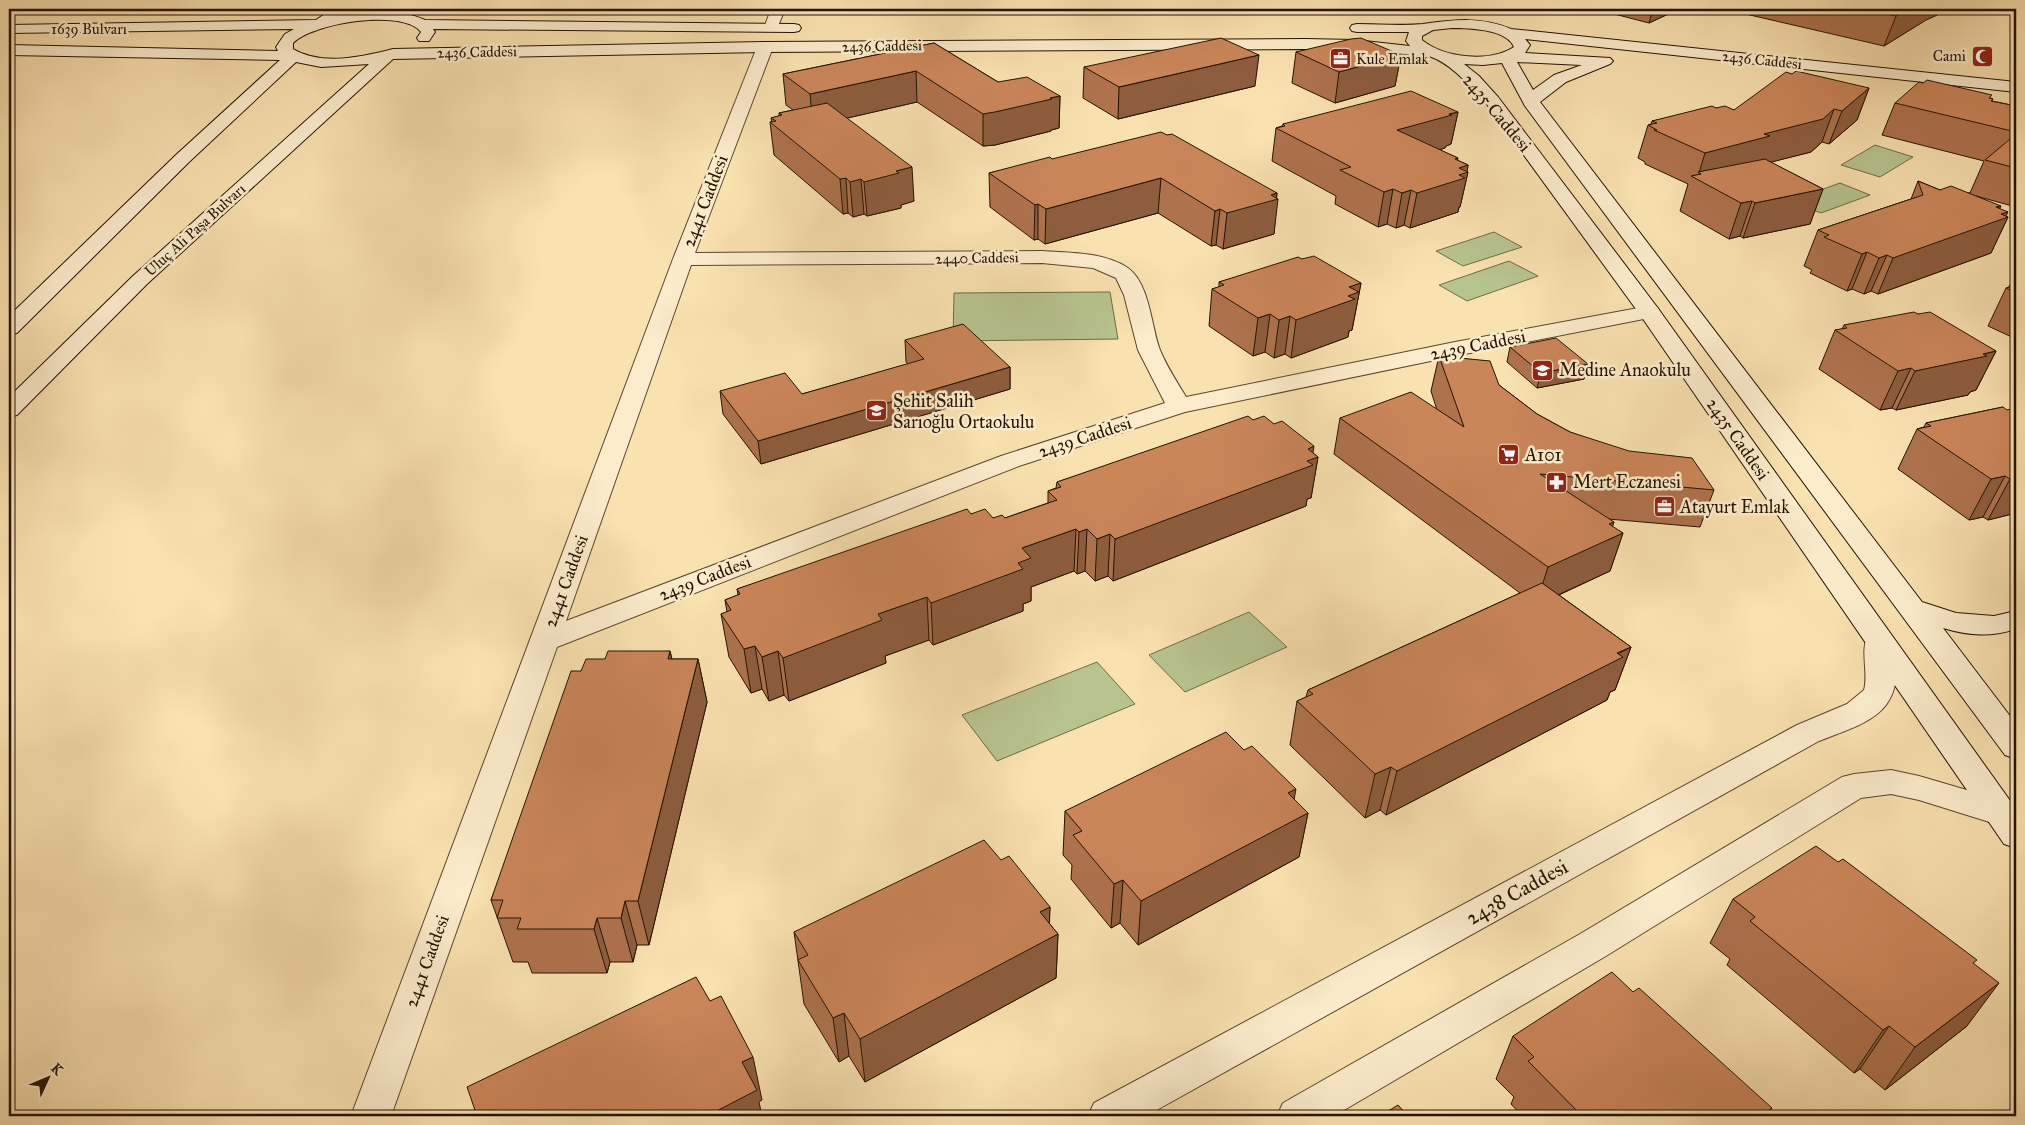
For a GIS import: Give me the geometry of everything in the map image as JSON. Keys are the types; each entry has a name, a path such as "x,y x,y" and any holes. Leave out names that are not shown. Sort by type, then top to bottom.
{"street":[{"path":"321,24 341,9"},
{"name":"Uluç Ali Paşa Bulvarı","path":"292,56 310,61 334,62 390,55 421,41 428,32 422,23 432,9"},
{"name":"2441 Caddesi","path":"370,1116 683,259 778,9"},
{"path":"1465,9 1518,40 1522,45 1520,51 1508,57"},
{"name":"2435 Caddesi","path":"1427,11 1425,28 1417,32 1413,38 1418,45 1437,54 1473,79 1492,100 1649,312 2008,824"},
{"path":"9,328 183,158 292,56 286,52 285,42 297,33 321,24 351,18 379,16 404,18 422,23"},
{"name":"2436 Caddesi","path":"422,23 768,38 1355,45 1437,54"},
{"name":"1639 Bulvarı","path":"9,29 321,24"},
{"path":"1338,28 1425,28 1464,24 1502,31"},
{"name":"2436 Caddesi","path":"390,55 768,38 811,28"},
{"name":"2436 Caddesi","path":"1502,31 2016,87"},
{"name":"1639 Bulvarı","path":"9,50 292,56"},
{"name":"2435 Caddesi","path":"1437,54 1477,60 1508,57 1531,102 1914,609 2013,731"},
{"name":"Uluç Ali Paşa Bulvarı","path":"9,410 140,280 390,55"},
{"path":"1508,57 1622,62 1595,66 1562,77 1542,90 1531,102"},
{"name":"2440 Caddesi","path":"683,259 1042,257 1083,260 1109,267 1124,274 1130,283 1146,344 1179,406"},
{"name":"2439 Caddesi","path":"543,641 1010,461 1179,406 1455,349 1649,312"},
{"path":"1914,609 1954,622 1994,626 2016,620"},
{"name":"2438 Caddesi","path":"1108,1116 1808,733 1863,709 1879,692 1881,676 1879,641"},
{"path":"1297,1116 1593,945 1854,786 1891,782 1919,788 2008,824"}],"green space":[{"path":"1875,145 1913,157 1880,177 1841,165"},
{"path":"1840,183 1870,195 1821,213 1790,201"},
{"path":"1494,232 1522,247 1463,266 1436,251"},
{"path":"1509,261 1538,276 1467,301 1439,285"},
{"path":"1110,292 1118,339 953,341 954,293"},
{"path":"1249,612 1287,647 1185,692 1149,655"},
{"path":"1097,662 1135,704 997,761 962,715"}],"building":[{"path":"1861,9 1908,9 1896,16"},
{"path":"1221,38 1259,55 1119,87 1084,67"},
{"path":"1361,38 1401,55 1339,72 1296,52 1351,39"},
{"path":"934,43 998,82 1027,77 1060,96 983,114 916,71 810,94 783,74"},
{"path":"1796,71 1869,88 1842,111 1834,109 1823,119 1764,134 1770,136 1705,153 1654,130 1657,130 1648,125 1657,123 1652,121 1712,106 1716,108 1725,106 1734,110 1786,72 1792,74"},
{"path":"1927,80 1992,95 1989,98 1993,99 1991,101 2016,106 2016,132 1895,103 1919,82 1923,83"},
{"path":"1411,91 1458,112 1397,130 1458,158 1455,159 1468,165 1459,168 1468,172 1459,175 1465,178 1417,193 1411,190 1402,193 1393,189 1384,192 1340,170 1351,167 1276,128 1285,126 1283,124"},
{"path":"827,103 912,167 896,171 899,173 864,182 861,179 850,182 846,178 840,179 770,122 776,121 771,118 782,115 779,113"},
{"path":"1161,132 1167,135 1172,134 1277,193 1271,195 1278,199 1227,213 1220,209 1215,211 1161,178 1046,209 1038,204 1035,205 989,173 1050,157 1052,159"},
{"path":"2016,134 2016,168 1985,160"},
{"path":"1765,159 1823,189 1755,203 1752,201 1741,203 1691,176 1701,174 1698,172"},
{"path":"1918,181 1940,190 1951,186 2001,206 1996,207 2008,212 2001,214 2008,217 1893,258 1887,255 1879,258 1867,252 1862,254 1824,237 1829,235 1818,230 1923,195"},
{"path":"1314,256 1361,283 1349,287 1359,292 1348,296 1355,299 1296,320 1290,316 1279,320 1270,314 1258,318 1212,289 1224,285 1219,282 1298,257 1302,259"},
{"path":"2016,285 2016,293 2006,288"},
{"path":"1914,312 1918,314 1930,312 1996,351 1983,354 1987,356 1915,371 1911,368 1898,371 1835,330 1847,328 1844,325"},
{"path":"963,324 1010,367 758,441 720,391 785,373 802,394 924,359 905,340"},
{"path":"1556,338 1588,364 1541,373 1510,347"},
{"path":"1439,356 1490,361 1499,385 1537,414 1570,432 1629,451 1692,458 1714,490 1540,474 1614,522 1609,524 1623,533 1548,567 1340,418 1411,392 1464,427"},
{"path":"2003,407 2007,410 2016,408 2016,478 2010,479 2005,476 1991,479 1917,429 1931,426 1926,423"},
{"path":"1248,416 1253,420 1264,416 1274,424 1282,421 1314,446 1308,449 1318,457 1307,461 1313,465 1115,539 1110,534 1097,539 1087,529 1079,532 1076,529 1022,548 1031,558 1018,563 1023,569 931,603 927,597 878,614 882,620 783,658 778,651 762,657 755,646 744,649 721,614 731,610 725,600 740,594 737,589 967,509 971,514 985,509 993,518 1002,515 1005,518 1057,500 1048,491 1061,487 1057,482"},
{"path":"1542,583 1631,647 1617,653 1623,657 1397,771 1391,767 1375,774 1297,701 1313,694 1308,690"},
{"path":"608,651 670,651 668,659 698,659 638,901 625,901 621,918 597,918 594,929 517,929 521,918 497,918 503,900 491,900 571,671 581,671 586,659 605,659"},
{"path":"1226,732 1244,750 1252,746 1296,789 1288,793 1308,813 1141,901 1123,880 1114,884 1073,835 1082,831 1065,811"},
{"path":"984,840 1001,860 1009,856 1050,907 1040,912 1058,934 860,1039 844,1013 833,1018 798,960 808,955 794,932"},
{"path":"1816,846 1838,862 1843,859 1977,960 1973,963 1999,983 1915,1047 1889,1026 1883,1030 1750,921 1755,917 1733,899"},
{"path":"1612,972 1633,992 1639,988 1772,1108 1765,1113 1769,1116 1582,1116 1528,1061 1534,1057 1513,1036"},
{"path":"696,977 710,1001 721,996 753,1057 742,1062 757,1090 707,1116 477,1116 467,1087"},
{"path":"1398,1105 1408,1116 1380,1116"}],"place":[{"name":"Cami","path":"1982,56"},
{"name":"Kule Emlak","path":"1340,59"},
{"name":"Medine Anaokulu","path":"1543,370"},
{"name":"Şehit Salih Sarıoğlu Ortaokulu","path":"877,411"},
{"name":"A101","path":"1509,455"},
{"name":"Mert Eczanesi","path":"1557,482"},
{"name":"Atayurt Emlak","path":"1664,507"}]}
